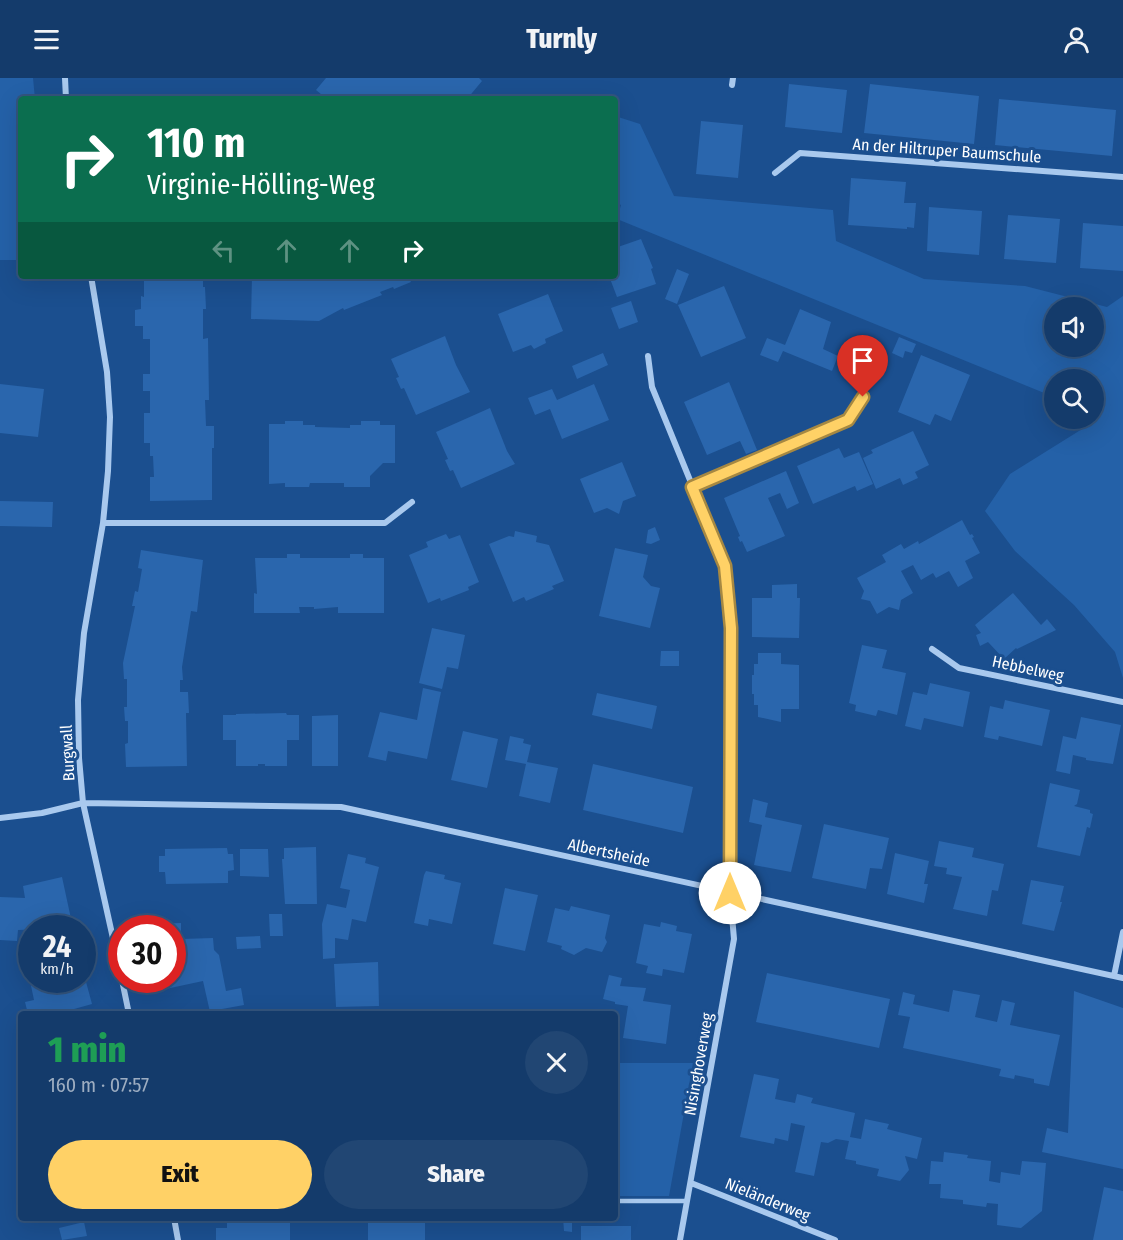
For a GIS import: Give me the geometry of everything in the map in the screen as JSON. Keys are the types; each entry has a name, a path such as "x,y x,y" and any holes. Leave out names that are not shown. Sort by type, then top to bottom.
{"street":[{"path":"65,78 66,96"},
{"name":"An der Hiltruper Baumschule","path":"775,173 800,153 1123,177"},
{"name":"Burgwall","path":"92,279 107,372 110,417 103,523 84,633 78,700 83,802 108,915"},
{"name":"Nisinghoverweg","path":"648,356 652,387 725,566 731,628 730,893 734,939 680,1240"},
{"path":"692,487 848,420 863,397"},
{"path":"103,523 385,523 412,502"},
{"name":"Hebbelweg","path":"932,649 959,668 1123,702"},
{"name":"Albertsheide","path":"0,818 42,813 83,802 341,807 1123,978"},
{"path":"1114,976 1123,932"},
{"name":"Burgwall","path":"125,993 128,1011"},
{"name":"Nieländerweg","path":"692,1183 835,1240"},
{"path":"175,1221 178,1240"}],"lane":[{"path":"618,1201 688,1201"}],"shaded area":[{"path":"0,78 33,78 35,96 18,96 18,260 0,260"},
{"path":"618,117 640,124 674,196 833,210 836,241 924,279 1025,286 1068,297 1044,297 1044,357 1104,357 1104,306 1107,307 1123,296 1123,678 1115,652 1074,605 1015,551 985,511 1010,474 1082,429 1104,429 1104,369 1044,369 1044,393 618,219 621,205 618,204"},
{"path":"619,1063 693,1063 669,1196 618,1196"}],"building":[{"path":"326,78 479,78 482,81 470,96 323,96 316,90"},
{"path":"789,84 847,90 842,133 785,127"},
{"path":"870,84 979,96 974,144 864,133"},
{"path":"999,99 1116,110 1112,156 995,145"},
{"path":"701,121 743,125 738,178 696,174"},
{"path":"851,178 906,182 904,203 916,203 914,228 848,225"},
{"path":"929,207 982,211 979,255 927,251"},
{"path":"1008,215 1060,219 1056,263 1004,259"},
{"path":"1083,223 1123,226 1123,271 1080,268"},
{"path":"641,239 653,268 651,269 656,284 617,297 610,279 618,279 618,247"},
{"path":"677,269 689,274 677,304 665,299"},
{"path":"144,279 203,279 206,309 203,309 203,339 208,338 209,400 205,400 206,426 214,426 212,500 150,501 150,477 154,477 153,456 150,456 150,443 144,443 144,413 150,413 150,391 143,391 143,374 150,374 150,339 143,339 143,326 135,326 135,310 141,309 141,296 144,297"},
{"path":"252,279 412,279 411,282 380,292 382,295 344,310 343,308 319,321 251,319"},
{"path":"724,286 746,338 701,357 678,305"},
{"path":"548,294 563,331 545,339 546,343 534,349 531,345 513,352 498,314"},
{"path":"631,301 638,322 619,329 611,308"},
{"path":"800,309 831,322 823,349 838,356 832,371 783,351 778,362 760,355 767,338 785,345"},
{"path":"445,336 470,392 416,415 404,388 401,389 396,378 399,377 391,359"},
{"path":"899,337 916,344 912,353 905,351 903,358 892,353"},
{"path":"603,353 608,365 577,379 572,366"},
{"path":"921,355 970,375 951,421 935,414 930,425 898,412"},
{"path":"729,382 757,450 746,454 740,441 707,455 684,402"},
{"path":"0,384 44,389 38,437 0,433"},
{"path":"594,384 609,420 562,439 550,409 535,415 528,398 552,389 557,400"},
{"path":"490,408 507,451 515,464 461,488 453,470 450,471 445,460 448,459 436,432"},
{"path":"285,421 303,421 303,425 315,425 315,427 350,428 350,425 361,425 361,421 380,421 380,425 395,425 395,463 383,463 370,476 370,487 344,487 344,483 310,483 309,487 285,487 285,483 269,484 269,424 285,424"},
{"path":"913,431 929,465 915,472 918,478 903,485 900,478 876,489 863,458 873,453 871,450"},
{"path":"839,448 844,458 859,452 873,484 857,491 855,486 813,504 797,466"},
{"path":"622,462 636,496 623,501 619,514 607,508 594,513 580,479"},
{"path":"786,471 799,503 787,509 780,493 768,498 785,536 747,552 742,541 740,542 738,537 740,536 724,498"},
{"path":"0,501 53,502 52,527 0,526"},
{"path":"962,520 970,535 974,537 972,538 980,553 965,561 973,578 958,587 949,571 936,578 933,573 921,580 913,565 901,571 913,593 901,600 899,610 889,607 877,614 870,601 861,599 864,591 857,578 886,562 882,555 901,544 904,549 918,541 919,544"},
{"path":"655,527 660,540 651,544 646,543 648,530"},
{"path":"515,531 537,536 536,542 549,545 564,581 552,586 554,589 526,601 524,597 513,602 489,544 509,536 514,537"},
{"path":"446,534 449,539 460,535 479,582 468,587 469,590 441,601 440,598 428,603 409,555 428,547 426,542"},
{"path":"615,548 648,555 643,577 651,586 660,588 650,628 599,616"},
{"path":"141,550 203,560 197,612 191,611 182,667 183,680 180,680 180,692 188,692 187,766 126,767 125,744 128,743 128,721 125,721 124,707 127,707 127,679 124,679 123,663 135,606 132,606 135,591 138,592 142,569 138,568"},
{"path":"287,554 300,554 300,558 350,558 350,554 363,554 363,558 384,558 384,613 338,613 338,607 314,609 314,607 299,607 300,613 254,613 254,593 257,594 255,558 287,558"},
{"path":"797,584 797,598 800,598 799,638 752,637 752,598 772,598 772,585"},
{"path":"1013,593 1041,625 1047,619 1056,630 1016,648 1004,659 988,642 980,646 976,635 981,633 975,625"},
{"path":"432,628 465,635 458,669 447,667 442,689 419,683"},
{"path":"862,645 887,650 882,668 906,673 897,715 878,710 876,716 855,711 856,705 849,703"},
{"path":"661,651 679,651 679,666 660,666"},
{"path":"758,653 781,653 781,664 799,665 799,709 781,709 781,722 758,717 758,705 754,705 752,675 754,675 754,664 758,664"},
{"path":"930,683 970,692 963,727 924,718 921,730 905,726 913,692 927,695"},
{"path":"423,688 441,692 427,759 388,751 386,761 368,757 380,712 417,720"},
{"path":"597,693 657,706 652,729 592,715"},
{"path":"1005,700 1050,710 1042,746 999,736 998,740 984,737 990,706 1003,709"},
{"path":"286,713 287,715 299,715 299,740 287,740 287,766 258,764 258,766 236,766 236,740 223,740 223,715"},
{"path":"338,715 338,766 312,766 312,716"},
{"path":"1081,717 1121,725 1113,764 1086,760 1086,758 1073,755 1070,774 1056,771 1063,736 1076,739"},
{"path":"463,731 498,739 487,788 451,780"},
{"path":"510,736 524,739 523,743 531,745 527,762 558,768 550,803 519,796 526,764 505,760"},
{"path":"593,764 693,787 683,833 583,810"},
{"path":"1050,783 1080,790 1077,804 1074,806 1090,810 1093,814 1090,828 1087,827 1080,856 1037,847"},
{"path":"753,799 768,803 765,817 802,825 791,872 754,865 762,825 749,822"},
{"path":"824,824 889,838 882,869 870,868 866,889 812,878"},
{"path":"939,841 974,848 972,857 1004,864 998,891 992,890 987,916 953,909 962,877 946,874 947,868 934,866"},
{"path":"316,847 317,904 285,904 282,859 284,859 284,848"},
{"path":"227,848 228,854 233,854 234,870 228,871 228,883 166,884 165,872 159,872 159,856 165,856 165,849"},
{"path":"240,849 268,849 269,877 240,876"},
{"path":"895,853 929,861 924,884 928,884 924,903 887,894"},
{"path":"348,854 366,858 365,863 379,867 366,922 352,919 348,940 335,938 335,958 323,959 322,924 327,904 346,908 350,890 340,888"},
{"path":"426,871 445,875 444,879 461,883 452,924 429,919 428,926 414,923"},
{"path":"62,877 70,915 18,915 17,941 0,940 0,897 25,898 23,886"},
{"path":"1031,880 1064,886 1054,931 1022,924"},
{"path":"505,888 538,895 525,951 493,944"},
{"path":"571,906 610,915 605,938 607,942 602,952 586,948 574,955 561,949 562,946 547,942 555,908 569,911"},
{"path":"269,914 282,914 283,936 270,936"},
{"path":"661,922 677,926 676,931 692,934 684,973 663,969 662,976 646,973 648,966 636,963 644,924 660,927"},
{"path":"260,936 261,948 237,949 236,937"},
{"path":"213,938 214,950 219,955 226,991 241,988 244,1005 222,1009 222,1011 210,1011 203,981 186,985 186,939"},
{"path":"378,962 379,1006 336,1007 334,964"},
{"path":"767,973 890,999 879,1048 756,1022"},
{"path":"609,975 622,978 620,986 646,988 643,1001 671,1005 666,1044 623,1038 628,1006 603,999"},
{"path":"953,990 980,995 975,1017 997,1022 1002,1000 1015,1003 1010,1025 1060,1035 1049,1086 1034,1083 1034,1079 1015,1075 1014,1079 999,1076 1001,1069 903,1048 910,1017 898,1015 903,992 915,995 913,1004 949,1012"},
{"path":"1074,991 1123,1008 1123,1169 1042,1152 1047,1128 1068,1133"},
{"path":"33,993 89,993 92,1004 67,1011 27,1011 25,1002 34,1000"},
{"path":"754,1074 779,1079 775,1099 795,1103 797,1094 813,1098 811,1103 855,1113 850,1137 861,1139 865,1119 889,1124 887,1129 922,1138 917,1159 905,1156 909,1170 900,1181 877,1176 879,1169 845,1159 849,1141 836,1139 828,1143 821,1142 814,1176 795,1172 805,1126 791,1123 788,1141 775,1138 774,1144 740,1137"},
{"path":"944,1152 991,1161 989,1181 1000,1183 1001,1172 1020,1175 1022,1161 1046,1163 1042,1211 1021,1228 997,1225 998,1204 987,1203 986,1207 963,1204 963,1200 940,1198 941,1184 929,1184 931,1161 943,1162"},
{"path":"1104,1187 1123,1191 1123,1240 1093,1240"},
{"path":"425,1221 425,1240 368,1240 368,1222"},
{"path":"563,1221 572,1221 572,1232 564,1231"},
{"path":"84,1222 87,1236 62,1240 59,1228"},
{"path":"227,1222 290,1222 290,1240 216,1240 216,1228 227,1228"},
{"path":"581,1226 631,1226 631,1240 581,1240"}],"route":[{"path":"730,893 731,628 725,566 692,487 848,420 863,397"}]}
